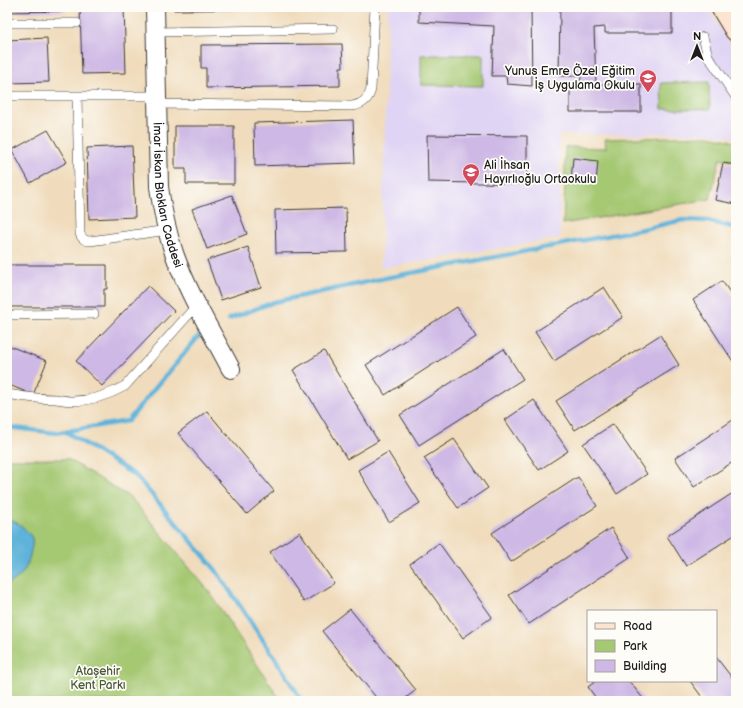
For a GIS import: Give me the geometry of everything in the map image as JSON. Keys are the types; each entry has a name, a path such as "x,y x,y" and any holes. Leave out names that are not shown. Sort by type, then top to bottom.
{"main road":[{"path":"722,7 736,30"}],"street":[{"name":"İmar İskan Blokları Caddesi","path":"155,7 158,187 163,215 174,253 192,294 231,369"}],"lane":[{"path":"7,96 77,96 345,106 359,105 367,99 371,89 375,7"},
{"path":"7,24 77,23"},
{"path":"156,32 333,29"},
{"path":"703,37 708,56 736,97"},
{"path":"77,96 80,234 82,238 90,241 168,230"},
{"path":"7,394 71,401 98,398 114,392 125,386 197,305"},
{"path":"7,315 94,314"}],"shaded area":[{"name":"Ali İhsan Hayırlıoğlu Ortaokulu","path":"388,7 707,7 736,54 736,140 732,137 709,133 559,135 560,238 381,268"}],"green space":[{"path":"421,55 483,55 483,86 421,85"},
{"path":"709,82 710,109 662,109 661,83"},
{"path":"708,136 729,140 736,143 736,162 720,159 710,199 563,224 565,147 606,148 605,139"},
{"name":"Ataşehir Kent Parkı","path":"7,459 68,459 131,498 208,590 281,701 7,701"}],"water":[{"path":"7,520 16,522 28,532 32,538 32,547 24,571 7,585"}],"building":[{"path":"7,7 65,7 65,11 7,12"},
{"path":"80,7 124,7 126,73 82,74"},
{"path":"174,7 315,7 315,9 174,10"},
{"path":"419,7 531,7 532,86 507,84 506,76 492,76 494,26 419,22"},
{"path":"560,7 672,7 672,33 605,33 605,27 594,28 596,84 641,84 641,112 570,112 570,85 580,85 581,76 559,76"},
{"path":"47,38 49,82 7,83 7,40"},
{"path":"342,44 343,67 340,67 340,86 206,88 206,68 201,68 201,45"},
{"path":"353,120 355,163 255,166 254,123"},
{"path":"175,126 234,126 234,184 186,184 186,169 175,169"},
{"path":"48,130 67,162 30,183 12,150"},
{"path":"427,135 527,136 527,184 428,182"},
{"path":"132,146 135,217 89,219 87,148"},
{"path":"573,158 598,161 596,183 571,181"},
{"path":"723,163 736,165 736,204 715,200"},
{"path":"232,195 247,234 207,249 192,209"},
{"path":"346,208 347,252 276,253 275,210"},
{"path":"248,247 261,287 221,300 207,260"},
{"path":"7,265 107,265 107,289 104,289 104,307 7,307"},
{"path":"722,281 736,301 736,366 693,300"},
{"path":"148,286 174,311 102,386 76,361"},
{"path":"604,287 623,317 554,361 535,332"},
{"path":"457,307 476,337 385,395 366,365"},
{"path":"660,335 679,365 575,430 556,401"},
{"path":"7,345 47,361 33,395 7,384"},
{"path":"504,349 523,379 419,445 400,415"},
{"path":"324,351 378,441 347,459 293,370"},
{"path":"534,400 568,451 539,470 505,420"},
{"path":"207,411 274,491 247,514 178,433"},
{"path":"736,418 736,460 694,487 675,458"},
{"path":"613,424 647,474 617,494 583,444"},
{"path":"454,439 488,488 458,508 424,458"},
{"path":"388,452 420,503 389,522 358,470"},
{"path":"578,477 597,506 511,562 492,533"},
{"path":"736,491 736,534 686,566 667,536"},
{"path":"611,528 630,558 529,624 509,595"},
{"path":"300,532 334,583 304,602 270,552"},
{"path":"439,543 492,617 463,638 410,564"},
{"path":"350,609 416,690 402,701 379,701 322,631"},
{"path":"717,658 736,683 736,701 705,701 691,682 717,682"},
{"path":"595,682 630,682 645,701 598,701 588,687"}],"waterway":[{"path":"229,319 274,302 390,277 683,220 707,221 736,228"},
{"path":"7,427 55,433 128,421 198,337"},
{"path":"65,431 136,476 215,569 302,701"}],"place":[{"name":"Yunus Emre Özel Eğitim İş Uygulama Okulu","path":"648,93"},
{"name":"Ali İhsan Hayırlıoğlu Ortaokulu","path":"471,187"}]}
